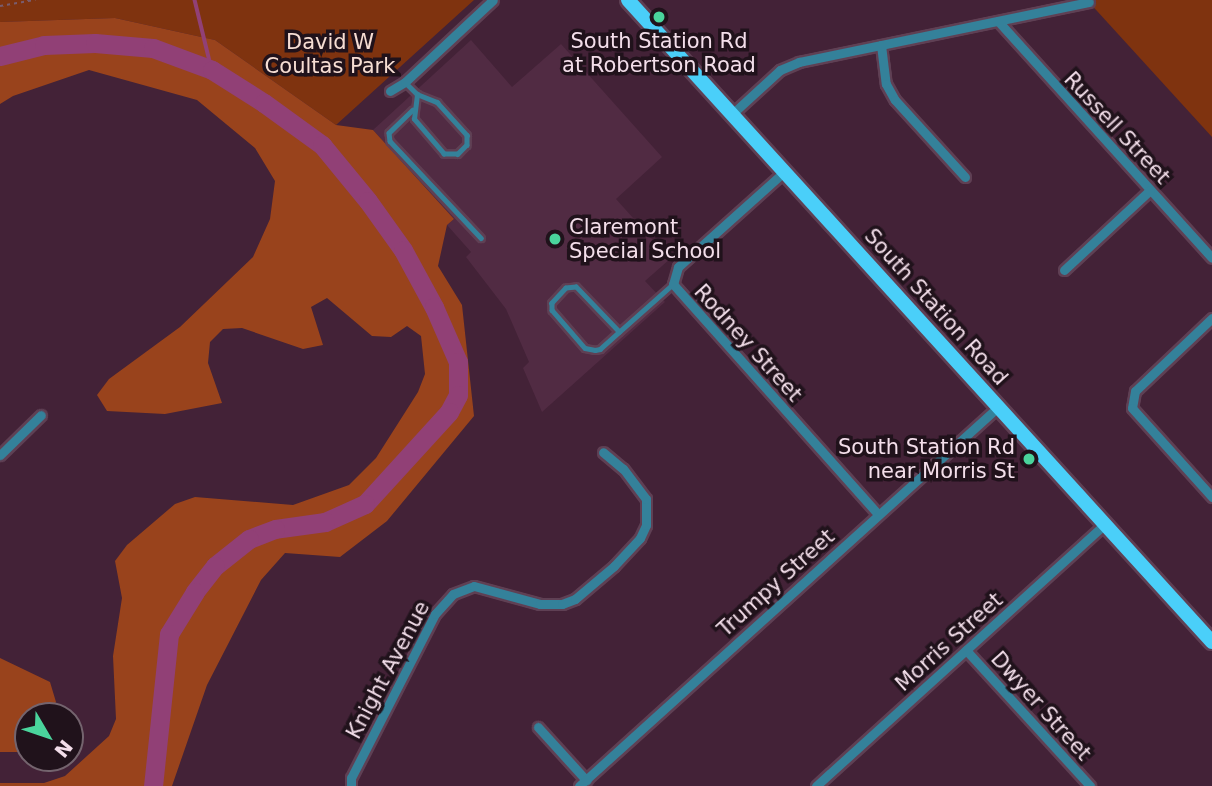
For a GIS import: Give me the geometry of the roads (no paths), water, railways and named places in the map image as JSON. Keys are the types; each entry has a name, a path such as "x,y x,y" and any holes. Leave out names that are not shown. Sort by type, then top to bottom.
{"main road":[{"name":"South Station Road","path":"628,0 1212,642"}],"street":[{"path":"390,91 405,82 493,0"},
{"path":"732,114 780,70 789,66 1089,2"},
{"name":"Russell Street","path":"998,21 1212,258"},
{"path":"881,45 886,84 895,100 965,177"},
{"name":"Rodney Street","path":"785,171 678,267 673,284 878,514"},
{"path":"1064,270 1150,190"},
{"path":"1212,318 1135,391 1132,408 1212,496"},
{"name":"Trumpy Street","path":"582,783 998,407"},
{"path":"0,455 41,415"},
{"name":"Knight Avenue","path":"351,786 351,778 435,614 453,594 474,586 540,604 562,604 575,598 631,551 646,525 646,499 623,469 603,452"},
{"name":"Morris Street","path":"816,786 1105,524"},
{"name":"Dwyer Street","path":"967,650 1090,786"},
{"path":"538,727 582,783"}],"lane":[{"path":"405,82 418,94 437,102 467,135 465,148 454,156 444,154 414,119 413,110 418,94"},
{"path":"413,110 389,132 390,141 481,238"},
{"path":"619,332 576,287 566,288 552,303 552,310 590,351 600,349 673,284"}],"waterway":[{"path":"195,0 212,70"},
{"path":"0,56 44,45 95,43 153,48 212,70 264,103 322,145 368,201 403,250 434,307 458,362 458,395 449,412 365,504 325,522 275,529 249,539 215,566 195,592 169,634 153,786"}],"place":[{"name":"South Station Rd at Robertson Road","path":"659,17"},
{"name":"Claremont Special School","path":"555,239"},
{"name":"South Station Rd near Morris St","path":"1029,459"}],"park label":[{"name":"David W Coultas Park","path":"330,54"}]}
